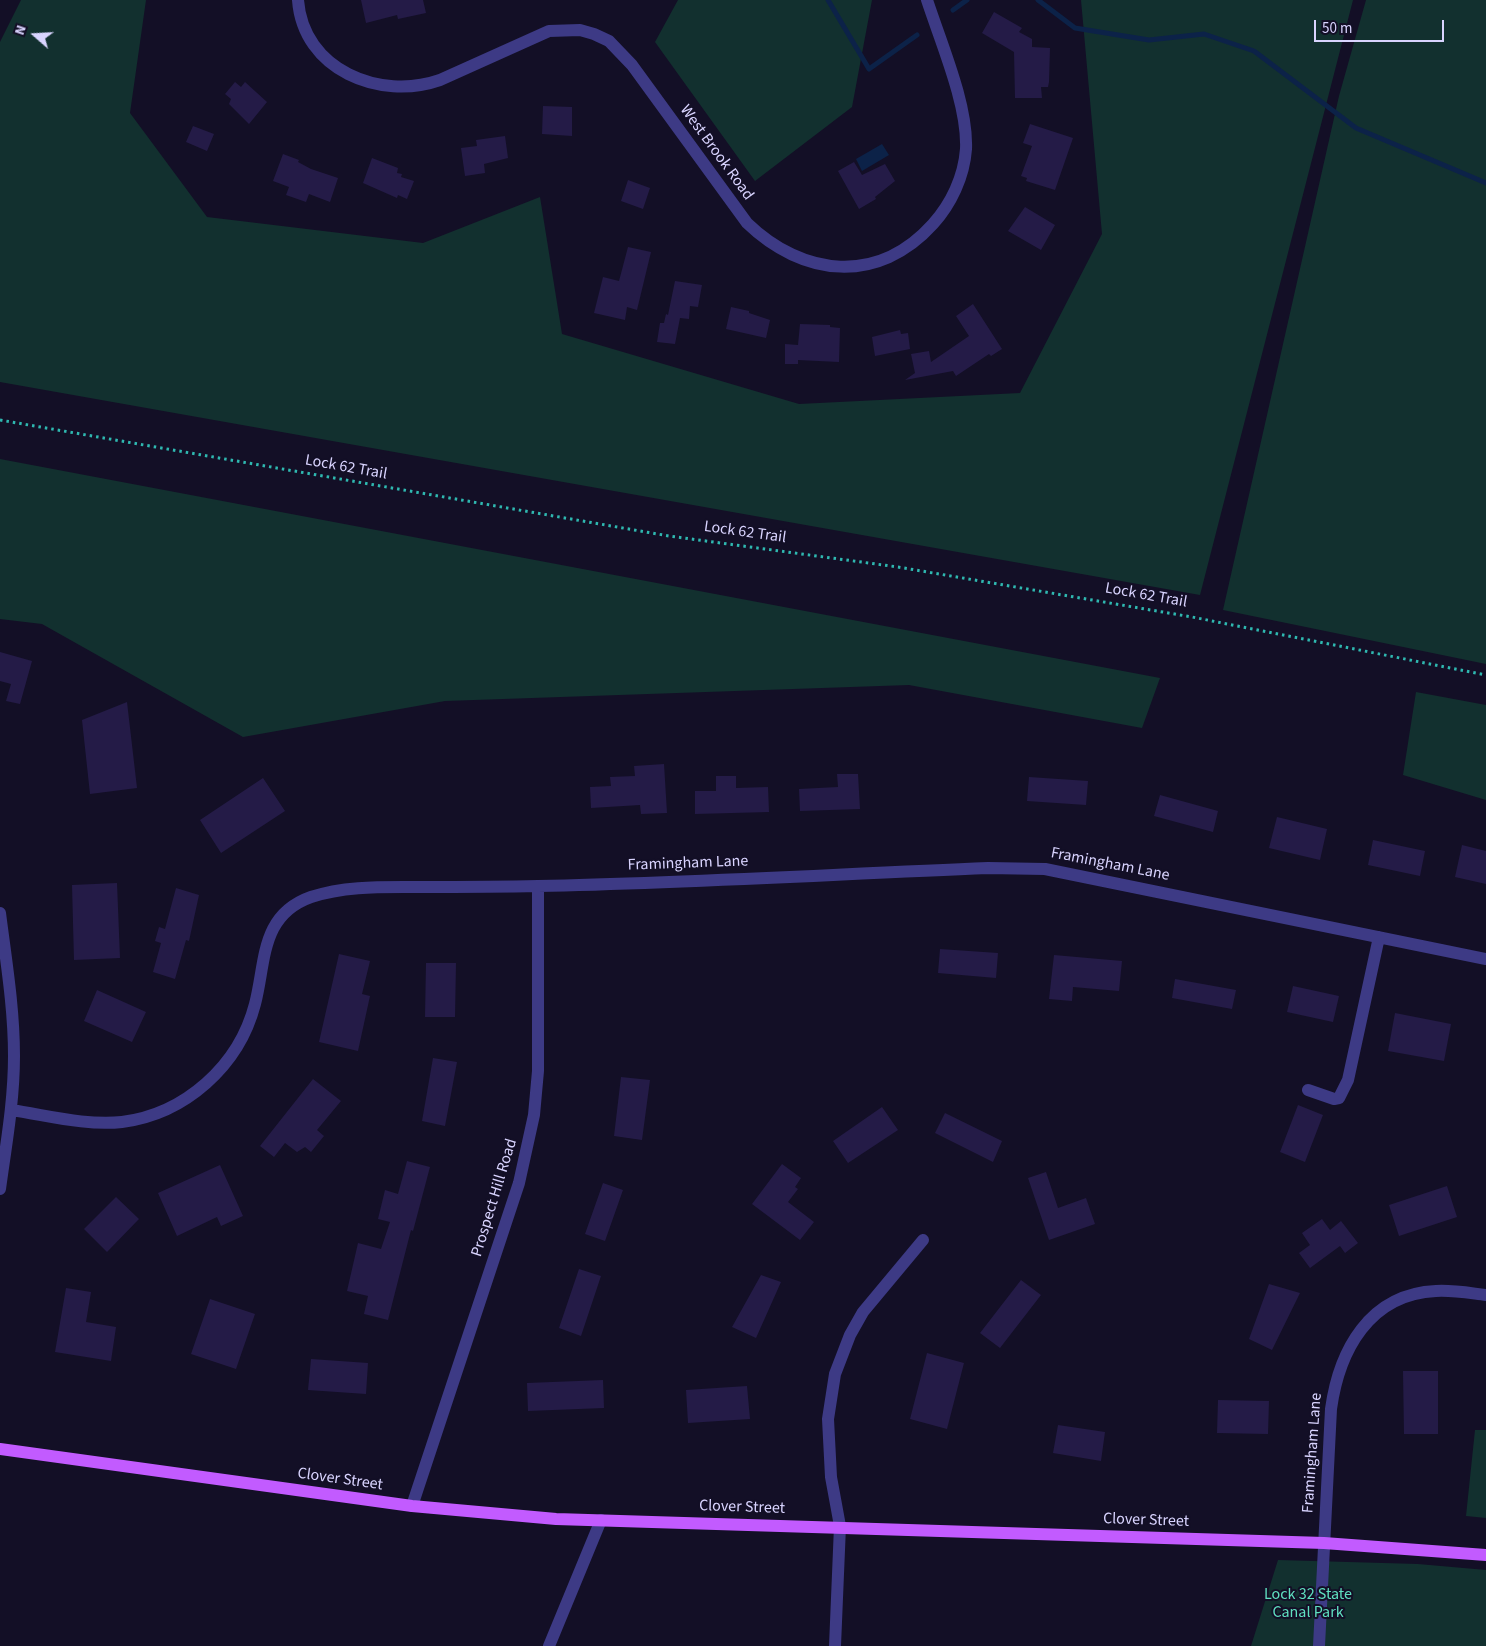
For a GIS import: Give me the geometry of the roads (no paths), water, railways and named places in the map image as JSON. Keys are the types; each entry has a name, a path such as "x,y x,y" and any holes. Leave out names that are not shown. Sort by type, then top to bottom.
{"main road":[{"name":"Clover Street","path":"0,1449 412,1506 556,1519 840,1526 1324,1543 1486,1555"}],"street":[{"name":"West Brook Road","path":"298,0 304,26 323,55 347,74 379,86 394,88 425,86 549,31 572,30 594,34 609,41 632,65 747,223 776,248 793,256 813,263 841,267 869,264 891,258 909,248 938,219 958,184 966,151 962,108 927,0"},
{"name":"Framingham Lane","path":"11,1110 90,1121 120,1122 147,1117 173,1106 195,1092 216,1075 235,1051 247,1028 255,1006 264,951 277,922 286,912 310,898 344,890 366,888 538,886 988,868 1045,869 1486,959"},
{"name":"Prospect Hill Road","path":"412,1506 519,1183 531,1136 538,1071 538,886"},
{"path":"0,912 6,1014 14,1058 11,1110 0,1189"},
{"path":"1308,1090 1334,1099 1339,1098 1344,1090 1348,1080 1379,937"},
{"path":"835,1646 840,1526 831,1477 828,1445 829,1411 835,1374 850,1335 863,1312 923,1240"},
{"name":"Framingham Lane","path":"1319,1646 1331,1409 1335,1381 1343,1357 1355,1336 1383,1309 1416,1294 1455,1290 1486,1295"},
{"path":"549,1646 602,1520"}],"water":[{"path":"882,144 889,155 862,171 856,159"}],"waterway":[{"path":"828,0 869,69 917,35"},
{"path":"953,10 967,0"},
{"path":"1038,0 1075,28 1149,40 1204,34 1254,51 1356,128 1486,183"}],"park label":[{"name":"Lock 32 State Canal Park","path":"1308,1604"}]}
